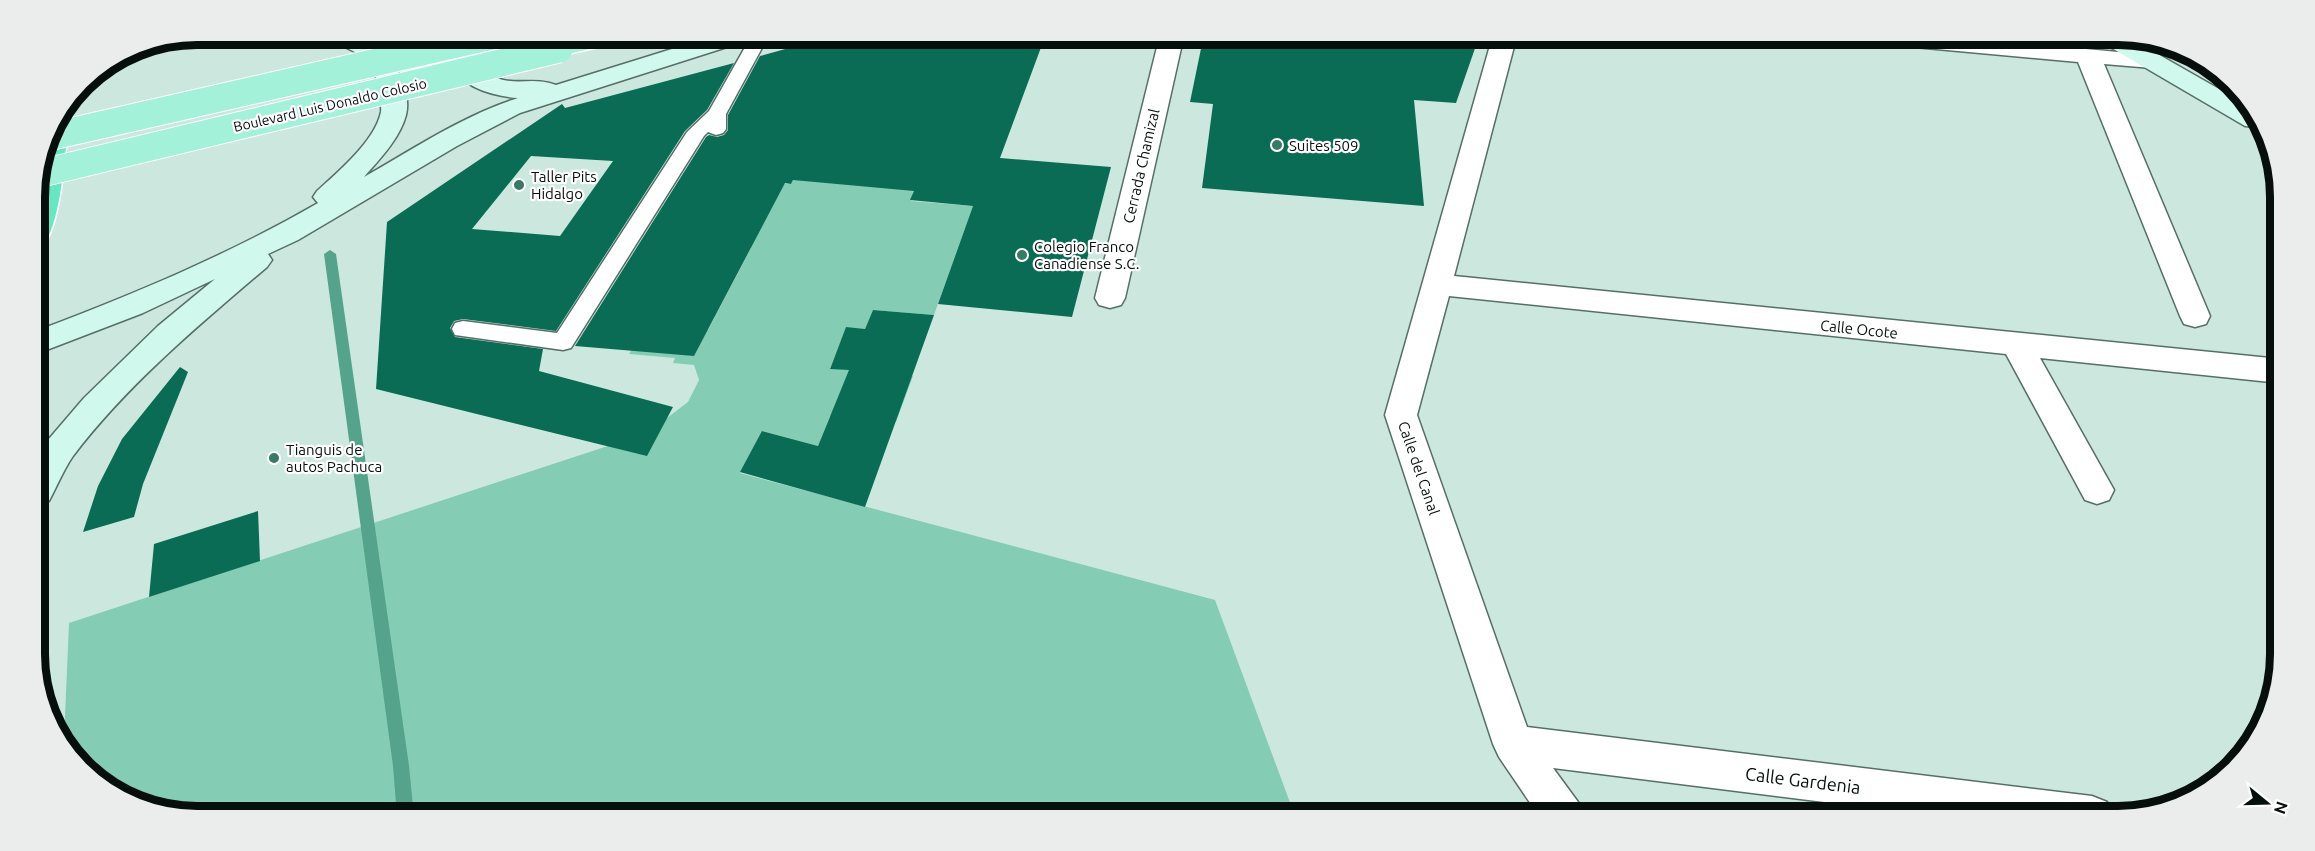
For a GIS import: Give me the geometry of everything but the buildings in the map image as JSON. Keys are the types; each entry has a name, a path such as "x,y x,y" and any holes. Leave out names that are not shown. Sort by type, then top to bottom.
{"highway":[{"path":"45,193 50,161"}],"main road":[{"path":"45,476 60,450 96,407 169,334 343,183 378,142 394,112 391,79 385,67 364,45"},
{"path":"59,134 448,45"},
{"path":"474,45 465,57 463,68 476,81 501,88 572,88"},
{"name":"Boulevard Luis Donaldo Colosio","path":"47,172 575,45"},
{"path":"45,340 132,306 288,233 448,140 511,108 706,45"},
{"path":"2126,45 2245,115"}],"street":[{"name":"Cerrada Chamizal","path":"1110,298 1169,45"},
{"name":"Calle del Canal","path":"1502,45 1401,415 1514,744 1556,806"},
{"path":"1979,45 2152,61"},
{"path":"2088,55 2195,316"},
{"name":"Calle Ocote","path":"1438,285 2270,370"},
{"path":"2017,345 2097,490"},
{"name":"Calle Gardenia","path":"1514,744 2012,806"}],"lane":[{"path":"463,329 563,342 697,132 717,124 755,45"}],"green space":[{"path":"813,140 914,191 911,201 973,206 934,315 873,310 865,329 846,328 830,368 913,376 896,422 830,416 818,446 763,431 740,473 1215,600 1291,806 197,806 158,801 130,790 97,768 83,754 65,727 69,623 623,441 667,418 688,402 699,380 694,365 673,363 675,358 629,354 647,324 708,330 751,248 708,215 660,210 682,176 791,184"}],"waterway":[{"path":"330,254 405,806"}],"place":[{"name":"Suites 509","path":"1277,145"},
{"name":"Taller Pits Hidalgo","path":"519,185"},
{"name":"Colegio Franco Canadiense S.C.","path":"1022,255"},
{"name":"Tianguis de autos Pachuca","path":"274,458"}]}
